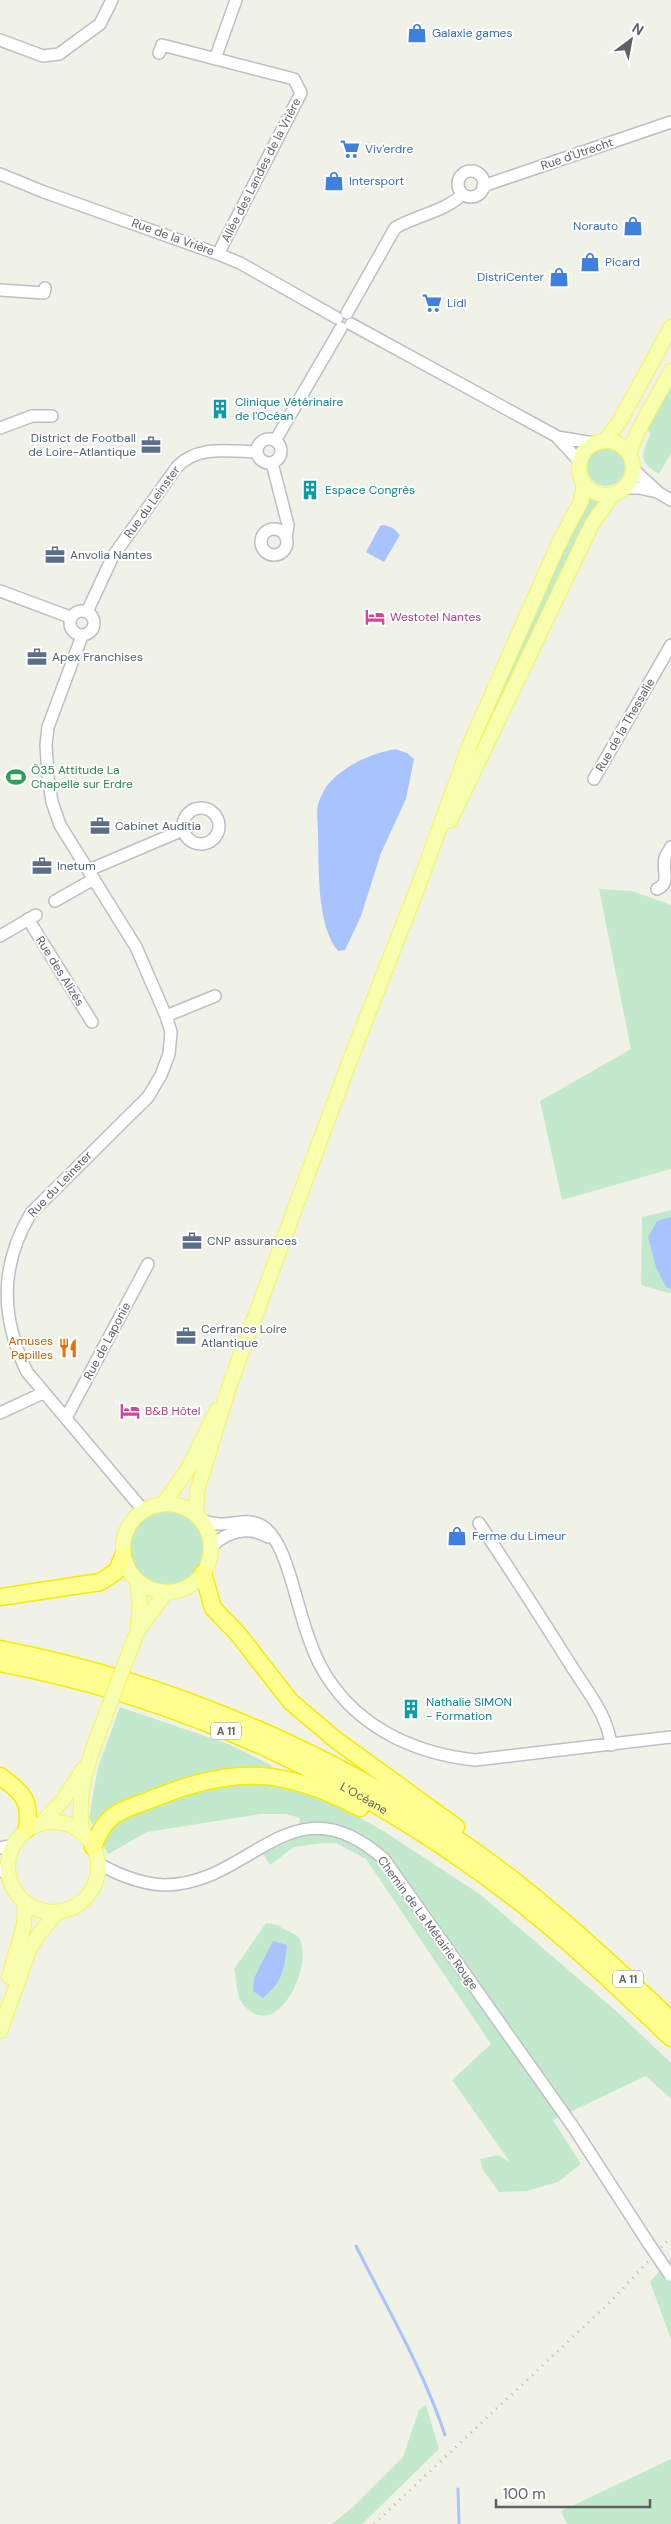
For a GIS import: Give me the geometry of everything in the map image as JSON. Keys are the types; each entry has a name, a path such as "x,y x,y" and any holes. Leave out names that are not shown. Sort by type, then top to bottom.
{"highway":[{"path":"0,1597 100,1582 117,1571 123,1556"},
{"path":"203,1573 213,1608 238,1634 291,1702 336,1740 503,1862 516,1882"},
{"name":"L’Océane","path":"0,1649 51,1660 136,1684 199,1706 279,1740 346,1773 409,1809 516,1882 584,1938 671,2020"},
{"name":"L’Océane","path":"0,1663 75,1680 140,1699 211,1725 314,1771 382,1808 434,1841 495,1884 555,1932 671,2038"},
{"path":"93,1847 101,1827 107,1819 118,1813 202,1782 244,1775 280,1777 300,1782 346,1800 411,1836 434,1841"},
{"path":"0,1776 25,1798 29,1811 26,1829"}],"main road":[{"path":"618,491 600,494 584,483 581,476 580,462 588,448 600,442 622,419 671,327"},
{"path":"418,887 592,524 632,476 633,469 630,454 639,429 671,371"},
{"path":"600,442 620,445 630,454"},
{"path":"199,1518 197,1491 230,1384 350,1060 418,887 470,744 558,545 581,501 584,483"},
{"path":"163,1504 188,1469 230,1384"},
{"path":"163,1504 183,1507 199,1518 208,1532 211,1547 210,1558 203,1573 191,1585 166,1592 150,1589 137,1581 128,1570 123,1556 123,1541 127,1527 143,1510 163,1504"},
{"path":"82,1832 79,1799 88,1762 137,1632 140,1606 137,1581"},
{"path":"137,1632 166,1592"},
{"path":"43,1822 64,1799 88,1762"},
{"path":"43,1822 64,1823 82,1832 93,1847 99,1864 95,1884 87,1897 74,1907 57,1912 42,1911 25,1903 16,1894 4,1872 7,1860 6,1847 26,1829 43,1822"},
{"path":"0,2004 18,1952 24,1925 25,1903"},
{"path":"0,2030 30,1948 57,1912"}],"street":[{"path":"0,40 43,56 59,54 100,24 112,0"},
{"path":"214,59 236,0"},
{"name":"Allée des Landes de la Vrière","path":"160,53 162,45 294,79 301,93 218,254"},
{"name":"Rue d'Utrecht","path":"483,186 671,122"},
{"path":"466,172 480,175 483,186 476,196 463,194 458,184 460,176 466,172"},
{"name":"Rue de la Vrière","path":"0,174 44,192 240,263 556,436 580,462"},
{"path":"275,441 395,228 407,221 452,204 463,194"},
{"path":"0,290 44,293 45,288"},
{"path":"0,428 32,416 52,416"},
{"name":"Rue de la Vrière","path":"556,436 600,442"},
{"path":"272,463 262,460 257,452 259,444 265,440 275,441"},
{"path":"272,463 278,458 281,451 275,441"},
{"name":"Rue du Leinster","path":"87,612 113,556 176,467 186,457 199,452 257,452"},
{"path":"272,463 288,525 286,546 280,553 272,554 264,550 261,538 266,531 274,529 282,532 286,538"},
{"path":"633,469 659,493 671,500"},
{"path":"618,491 639,488 659,493"},
{"path":"274,529 286,512"},
{"path":"0,590 70,617"},
{"path":"79,611 87,612 92,617 94,624 92,631 82,636 71,630 70,617 79,611"},
{"name":"Rue du Leinster","path":"82,636 53,708 46,746 52,802 60,824 70,843 92,874 136,947 166,1016 170,1032 169,1054 161,1075 148,1097 31,1213 10,1250 4,1287 8,1326 27,1372 143,1510"},
{"name":"Rue de la Thessalie","path":"594,779 671,645"},
{"path":"54,901 92,874 183,830"},
{"path":"657,889 664,886 668,880 666,858 671,847"},
{"name":"Rue des Alizés","path":"0,936 32,917 92,1022"},
{"path":"166,1016 215,996"},
{"name":"Rue de Laponie","path":"66,1418 148,1264"},
{"path":"0,1412 43,1393"},
{"path":"199,1518 220,1524 244,1521 257,1523 267,1529 285,1561 312,1646 320,1665 348,1704 388,1735 426,1751 454,1758 476,1760 671,1737"},
{"path":"479,1523 540,1615 599,1710 610,1733 612,1745"},
{"path":"211,1547 229,1533 249,1530 260,1532 276,1544"},
{"name":"Chemin de La Métairie Rouge","path":"99,1864 126,1878 164,1885 206,1876 226,1868 268,1842 297,1831 320,1829 334,1831 345,1833 364,1843 384,1859 574,2128 670,2276"}],"green space":[{"path":"671,383 671,453 659,474 652,470 644,461 645,446 651,433 646,430"},
{"path":"606,448 620,453 625,467 620,481 606,486 592,481 587,467 592,453"},
{"path":"586,492 603,499 461,785 489,706"},
{"path":"599,889 632,891 671,905 671,1169 562,1200 540,1101 631,1049"},
{"path":"671,1210 671,1293 669,1293 641,1285 642,1217"},
{"path":"167,1509 181,1512 194,1520 202,1533 205,1547 202,1561 194,1574 181,1582 167,1585 153,1582 140,1574 132,1561 129,1547 132,1533 140,1520 153,1512"},
{"path":"120,1707 228,1744 271,1765 277,1787 293,1790 345,1809 385,1832 481,1895 615,2010 671,2063 671,2099 646,2076 553,2120 581,2164 558,2182 527,2191 499,2192 483,2170 480,2159 498,2155 510,2162 452,2080 491,2044 366,1859 336,1843 323,1843 294,1847 270,1865 263,1854 298,1837 300,1818 286,1814 260,1814 147,1832 108,1854 89,1818 98,1768"},
{"path":"266,1923 274,1924 298,1937 302,1947 302,1960 294,1989 276,2012 265,2016 253,2013 242,2003 234,1969"},
{"path":"671,2258 671,2339 650,2282"},
{"path":"426,2405 439,2449 362,2524 332,2524 353,2507 403,2457 419,2410"},
{"path":"671,2459 671,2524 567,2524 561,2511"}],"water":[{"path":"384,525 393,528 400,535 384,562 366,552 380,526"},
{"path":"395,749 407,753 414,759 406,799 381,853 361,916 345,950 338,951 331,940 322,910 317,808 326,787 340,773 366,758"},
{"path":"671,1217 671,1289 666,1287 656,1267 648,1237 657,1221"},
{"path":"273,1941 287,1945 285,1962 279,1981 263,1998 253,1991 254,1978"}],"waterway":[{"path":"356,2246 426,2386 445,2435"},
{"path":"458,2489 459,2524"}],"railway":[{"path":"374,2524 610,2302 671,2237"}],"place":[{"name":"Galaxie games","path":"417,33"},
{"name":"Viv'erdre","path":"350,149"},
{"name":"Intersport","path":"334,181"},
{"name":"Norauto","path":"633,226"},
{"name":"Picard","path":"590,262"},
{"name":"DistriCenter","path":"559,277"},
{"name":"Lidl","path":"432,303"},
{"name":"Clinique Vétérinaire de l'Océan","path":"220,409"},
{"name":"District de Football de Loire-Atlantique","path":"151,445"},
{"name":"Espace Congrès","path":"310,490"},
{"name":"Anvolia Nantes","path":"55,555"},
{"name":"Westotel Nantes","path":"375,617"},
{"name":"Apex Franchises","path":"37,657"},
{"name":"Ô35 Attitude La Chapelle sur Erdre","path":"16,777"},
{"name":"Cabinet Auditia","path":"100,826"},
{"name":"Inetum","path":"42,866"},
{"name":"CNP assurances","path":"192,1241"},
{"name":"Cerfrance Loire Atlantique","path":"186,1336"},
{"name":"Amuses Papilles","path":"68,1348"},
{"name":"B&B Hôtel","path":"130,1411"},
{"name":"Ferme du Limeur","path":"457,1536"},
{"name":"Nathalie SIMON - Formation","path":"411,1709"}]}
